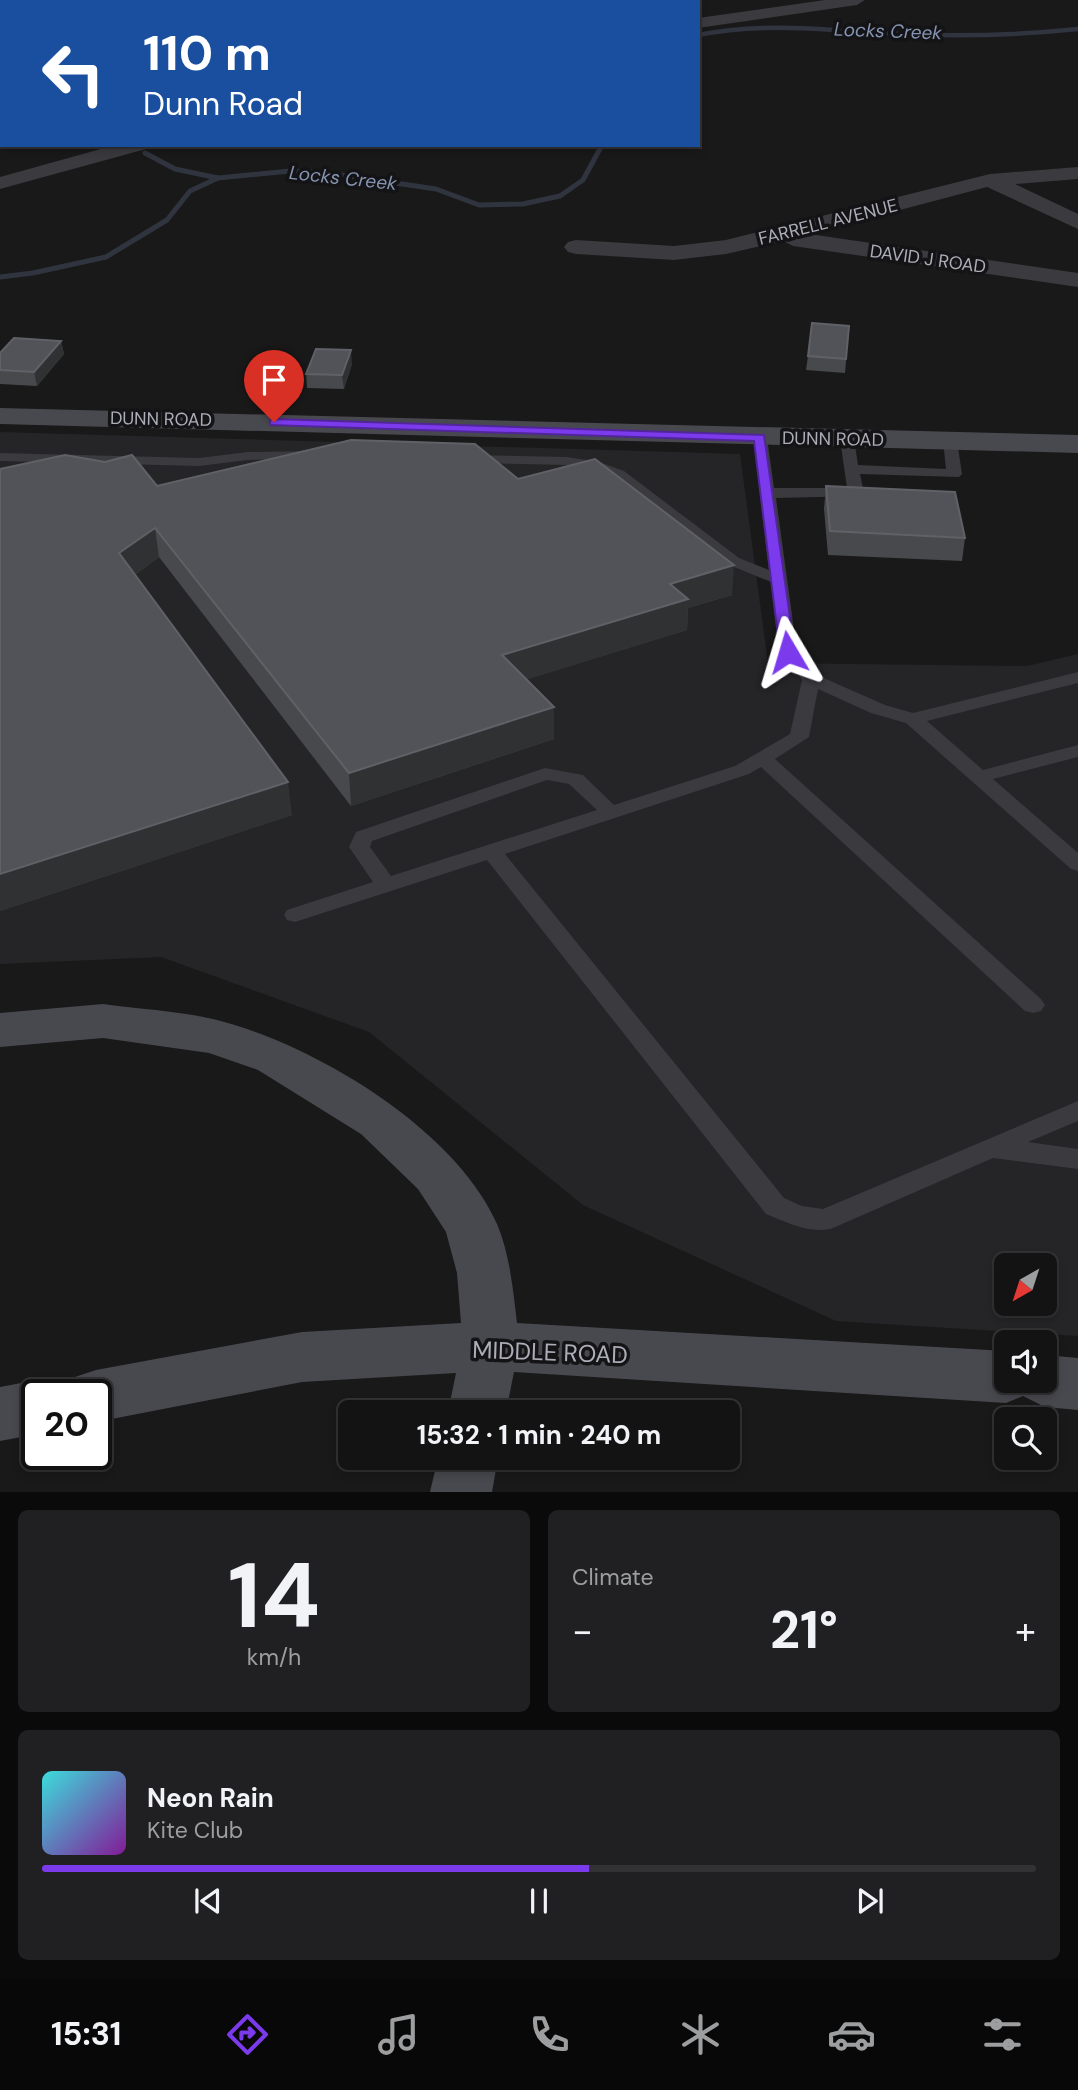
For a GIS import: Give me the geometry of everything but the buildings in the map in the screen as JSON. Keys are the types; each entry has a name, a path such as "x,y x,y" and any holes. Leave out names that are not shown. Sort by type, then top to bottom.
{"main road":[{"name":"DUNN ROAD","path":"0,416 1078,444"},
{"path":"0,1030 103,1021 212,1036 275,1057 379,1120 436,1175 471,1226 484,1273 491,1346 480,1400"},
{"name":"MIDDLE ROAD","path":"112,1393 302,1357 491,1346 994,1376"},
{"path":"1057,1382 1078,1384"},
{"path":"0,1414 21,1410"},
{"path":"461,1492 466,1470"}],"street":[{"path":"700,23 857,0"},
{"path":"0,183 132,147"},
{"name":"FARRELL AVENUE","path":"576,247 674,253 777,236 990,180 1078,173"},
{"path":"990,180 1078,222"},
{"name":"DAVID J ROAD","path":"777,236 1078,281"}],"lane":[{"path":"760,437 788,652 811,679 878,709 913,719 1078,864"},
{"path":"767,493 856,493 847,439"},
{"path":"851,469 954,474 950,441"},
{"path":"0,457 200,462 248,456 328,455"},
{"path":"448,458 567,461 594,465 619,474 733,561 778,579"},
{"path":"913,719 1078,677"},
{"path":"295,915 742,770 799,737 811,679"},
{"path":"978,777 1078,751"},
{"path":"764,758 1033,1005"},
{"path":"386,885 359,847 363,837 545,774 562,774 579,779 610,813"},
{"path":"491,851 775,1206 799,1216 824,1220 1078,1110"},
{"path":"993,1147 1078,1159"}],"shaded area":[{"path":"0,432 740,454 768,663 1027,666 1078,654 1078,1336 1057,1335 1057,1330 994,1331 836,1321 583,1205 369,1032 161,957 0,964"}],"waterway":[{"name":"Locks Creek","path":"700,35 774,28 945,35 1078,29"},
{"name":"Locks Creek","path":"218,178 290,171 321,172 436,189 479,205 523,204 560,196 583,180 601,147"},
{"path":"145,153 175,169 218,178"},
{"name":"Locks Creek","path":"0,277 33,273 106,257 167,220 190,191 218,178"}],"route":[{"path":"274,422 760,437 788,652"}]}
